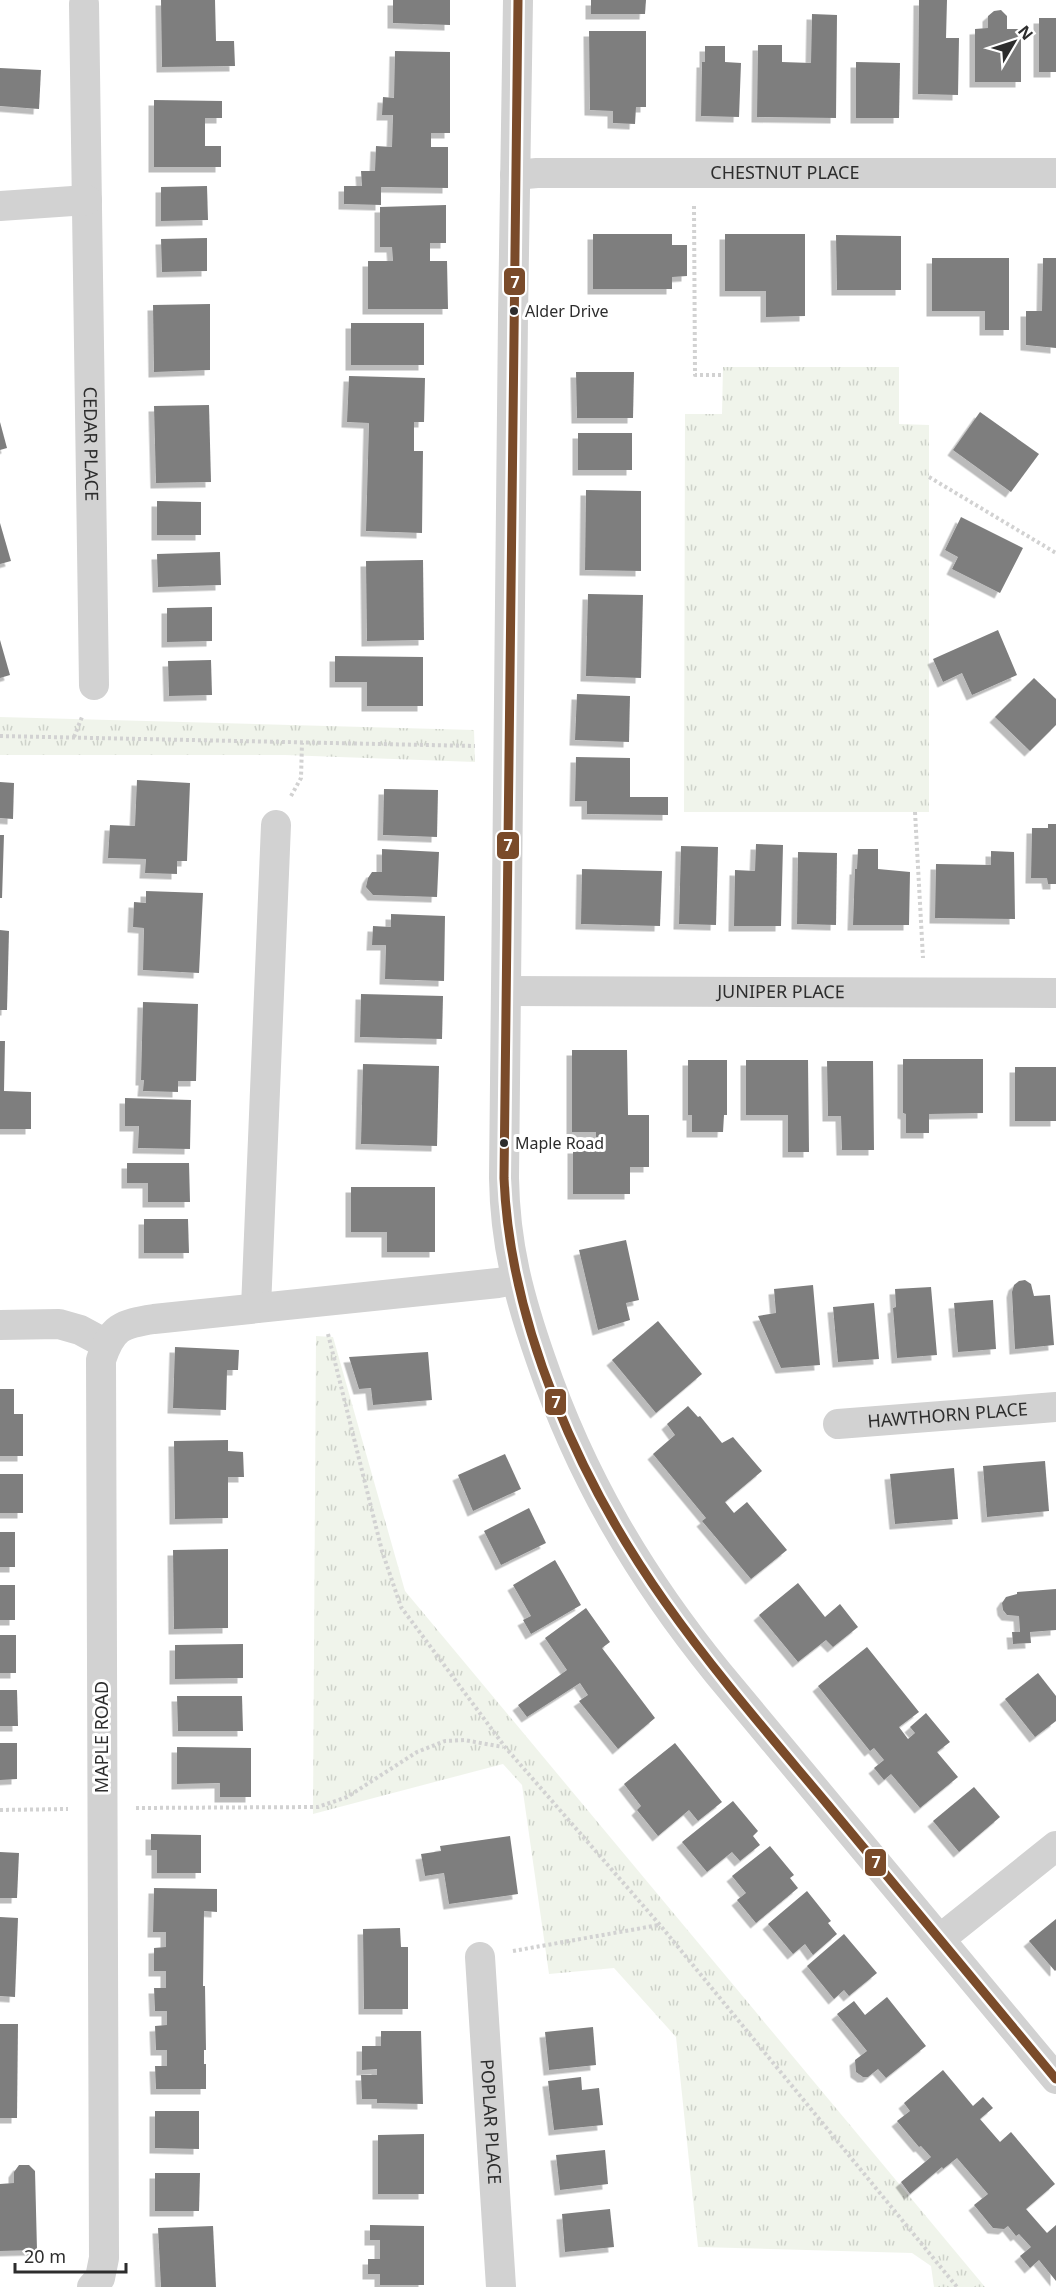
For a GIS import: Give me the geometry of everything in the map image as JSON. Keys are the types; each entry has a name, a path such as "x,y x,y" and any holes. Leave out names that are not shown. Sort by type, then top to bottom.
{"street":[{"path":"518,0 505,1210 515,1280 530,1331 560,1414 596,1491 645,1576 675,1619 712,1665 1056,2079"},
{"name":"CEDAR PLACE","path":"84,3 94,686"},
{"name":"CHESTNUT PLACE","path":"515,175 1056,173"},
{"path":"0,206 87,200"},
{"path":"256,1308 276,825"},
{"name":"JUNIPER PLACE","path":"507,991 1056,993"},
{"path":"0,1324 59,1324 80,1330 106,1344 121,1327 136,1322 515,1280"},
{"name":"MAPLE ROAD","path":"92,2287 100,2278 104,2258 101,1360 106,1344"},
{"name":"HAWTHORN PLACE","path":"838,1424 1056,1407"},
{"path":"940,1939 1056,1846"},
{"name":"POPLAR PLACE","path":"480,1957 501,2287"}],"path":[{"path":"694,173 695,375 723,375"},
{"path":"929,477 1056,553"},
{"path":"0,736 509,747"},
{"path":"276,825 301,778 302,742"},
{"path":"915,812 924,992"},
{"path":"320,1301 382,1551 401,1607 505,1747 660,1925 957,2287"},
{"path":"0,1810 318,1807 347,1797 417,1752 445,1741 465,1740 505,1747"},
{"path":"480,1957 660,1925"}],"green space":[{"path":"723,367 899,367 899,424 929,425 929,812 684,812 685,414 722,414"},
{"path":"0,717 474,730 475,762 285,755 0,755"},
{"path":"316,1336 333,1337 405,1591 985,2287 934,2287 931,2266 912,2253 698,2247 676,2037 614,1968 549,1974 522,1785 503,1764 313,1814"}],"building":[{"path":"161,0 215,0 216,41 234,41 235,66 162,67"},
{"path":"393,0 450,0 450,25 393,23"},
{"path":"591,0 646,0 645,14 591,14"},
{"path":"919,0 947,0 946,38 959,38 958,95 918,94"},
{"path":"1001,10 1007,16 1007,29 1021,29 1021,82 975,82 975,29 988,28 988,16 994,11"},
{"path":"812,14 837,15 836,118 757,117 758,45 782,45 782,62 811,63"},
{"path":"1039,18 1056,18 1056,72 1039,72"},
{"path":"589,31 646,31 646,107 636,107 635,124 613,123 613,111 590,110"},
{"path":"705,46 725,46 725,62 741,63 739,117 701,116 702,62 705,62"},
{"path":"395,51 450,52 450,133 431,133 431,147 448,147 448,188 381,187 381,205 344,204 344,186 362,186 361,171 375,171 376,146 392,147 393,115 382,115 383,97 394,98"},
{"path":"856,62 900,63 899,118 856,118"},
{"path":"0,68 41,70 39,109 0,106"},
{"path":"154,100 222,101 222,118 205,118 205,146 221,146 221,167 154,167"},
{"path":"207,186 208,220 161,221 161,187"},
{"path":"446,205 446,243 430,243 430,261 447,261 448,309 368,309 368,261 393,261 392,247 380,247 380,207"},
{"path":"593,234 672,234 672,245 687,245 687,276 672,277 672,289 593,289"},
{"path":"725,234 805,234 805,316 766,317 766,291 725,291"},
{"path":"836,235 901,236 901,290 837,290"},
{"path":"207,238 207,271 162,272 161,239"},
{"path":"932,258 1009,258 1009,330 985,330 985,311 932,311"},
{"path":"1043,258 1056,258 1056,348 1026,345 1026,311 1042,311"},
{"path":"210,304 210,370 154,372 153,305"},
{"path":"351,323 424,323 424,365 351,365"},
{"path":"576,372 634,372 633,418 577,418"},
{"path":"349,376 425,378 424,422 414,422 414,451 423,451 422,533 366,531 369,423 347,422"},
{"path":"209,405 211,482 156,483 154,406"},
{"path":"980,412 1039,454 1011,492 953,450"},
{"path":"0,422 7,448 0,450"},
{"path":"578,433 632,433 632,470 578,470"},
{"path":"586,490 641,491 641,571 585,570"},
{"path":"157,501 201,502 201,535 157,535"},
{"path":"961,517 1023,548 1000,593 952,569 958,557 945,550"},
{"path":"0,523 11,561 0,564"},
{"path":"220,552 221,585 158,587 157,554"},
{"path":"423,560 424,640 367,641 366,561"},
{"path":"588,594 643,595 641,678 586,676"},
{"path":"212,607 212,641 167,642 167,608"},
{"path":"998,630 1017,675 972,695 962,673 943,682 933,659"},
{"path":"0,640 10,675 0,678"},
{"path":"335,656 423,657 423,706 367,706 367,682 335,682"},
{"path":"211,660 212,695 169,696 168,661"},
{"path":"1034,678 1056,699 1056,725 1030,751 995,717"},
{"path":"577,694 630,696 629,742 575,740"},
{"path":"576,757 630,758 630,797 668,797 668,815 587,814 587,801 575,801"},
{"path":"137,780 190,783 187,861 177,861 177,874 145,873 146,859 108,858 110,825 135,826"},
{"path":"0,782 14,783 13,819 0,818"},
{"path":"384,789 438,790 437,837 383,835"},
{"path":"1048,824 1056,824 1056,884 1048,884 1047,878 1031,878 1032,828 1048,828"},
{"path":"0,835 4,835 2,898 0,898"},
{"path":"756,844 783,845 781,926 734,926 735,870 755,871"},
{"path":"681,846 718,847 716,925 679,924"},
{"path":"382,849 439,852 437,897 373,895 366,887 372,872 382,872"},
{"path":"858,849 878,849 878,869 910,872 909,925 853,925"},
{"path":"991,851 1014,852 1015,919 935,918 936,864 991,865"},
{"path":"798,852 837,853 836,925 797,924"},
{"path":"582,869 662,871 660,926 581,924"},
{"path":"146,891 203,893 199,973 143,970 144,928 133,927 134,902 146,903"},
{"path":"391,914 445,916 444,981 385,979 386,945 372,945 373,926 391,927"},
{"path":"0,930 9,931 7,1010 0,1010"},
{"path":"361,994 443,996 442,1039 360,1037"},
{"path":"143,1002 198,1004 196,1081 178,1081 178,1092 143,1091 144,1080 141,1080"},
{"path":"0,1041 5,1041 4,1091 31,1092 31,1129 0,1129"},
{"path":"572,1050 627,1050 628,1115 649,1115 649,1167 630,1167 630,1194 573,1194 573,1148 596,1148 596,1132 572,1132"},
{"path":"903,1059 983,1059 983,1113 929,1114 929,1133 906,1133 906,1114 903,1113"},
{"path":"688,1060 727,1060 727,1115 724,1115 723,1132 692,1132 692,1115 688,1115"},
{"path":"746,1060 808,1060 809,1152 788,1152 788,1115 746,1115"},
{"path":"827,1061 873,1061 874,1150 842,1150 841,1116 828,1116"},
{"path":"363,1064 439,1066 437,1146 361,1144"},
{"path":"1015,1067 1056,1067 1056,1121 1015,1121"},
{"path":"125,1098 191,1100 190,1149 138,1148 139,1126 125,1126"},
{"path":"127,1163 189,1163 190,1202 148,1202 148,1183 127,1183"},
{"path":"351,1187 435,1187 435,1252 387,1252 387,1232 351,1232"},
{"path":"144,1219 188,1219 189,1253 144,1253"},
{"path":"626,1240 639,1300 626,1303 630,1320 598,1330 579,1250"},
{"path":"1025,1280 1031,1284 1034,1296 1050,1295 1054,1345 1015,1349 1012,1292 1014,1285"},
{"path":"813,1285 820,1365 781,1368 758,1316 776,1313 774,1289"},
{"path":"931,1287 937,1355 897,1358 893,1308 896,1307 895,1289"},
{"path":"993,1300 996,1349 958,1352 954,1303"},
{"path":"874,1303 879,1359 838,1362 833,1307"},
{"path":"658,1321 702,1374 656,1413 612,1360"},
{"path":"175,1347 239,1350 238,1370 227,1370 226,1410 173,1408"},
{"path":"428,1352 432,1400 373,1405 371,1388 359,1389 349,1357"},
{"path":"0,1389 14,1389 14,1414 23,1414 23,1456 0,1456"},
{"path":"688,1406 698,1417 700,1416 722,1443 733,1437 762,1471 725,1502 734,1513 747,1502 787,1550 751,1579 702,1521 706,1518 653,1454 675,1435 667,1424"},
{"path":"228,1440 228,1451 243,1452 244,1477 228,1477 228,1518 175,1519 174,1441"},
{"path":"505,1454 521,1489 473,1511 458,1475"},
{"path":"1045,1461 1049,1511 987,1517 983,1466"},
{"path":"954,1468 958,1519 895,1524 890,1474"},
{"path":"0,1474 23,1474 23,1513 0,1513"},
{"path":"529,1508 546,1543 501,1565 484,1531"},
{"path":"0,1532 15,1532 15,1567 0,1567"},
{"path":"228,1549 228,1628 174,1629 173,1550"},
{"path":"555,1560 581,1605 531,1634 523,1620 531,1616 513,1585"},
{"path":"798,1583 825,1617 840,1604 858,1627 833,1647 826,1640 798,1662 759,1615"},
{"path":"0,1585 15,1585 15,1620 0,1620"},
{"path":"1056,1589 1056,1630 1030,1632 1031,1643 1013,1644 1012,1632 1020,1632 1019,1616 1007,1615 1003,1610 1002,1603 1006,1597 1017,1594 1017,1592"},
{"path":"586,1608 610,1642 602,1648 655,1718 618,1749 579,1701 588,1695 580,1683 527,1717 518,1705 567,1670 545,1638"},
{"path":"0,1635 16,1635 16,1673 0,1673"},
{"path":"243,1644 243,1678 175,1679 175,1645"},
{"path":"867,1647 919,1712 899,1727 908,1739 915,1733 910,1727 926,1713 950,1742 937,1752 958,1777 920,1808 891,1774 884,1780 874,1768 884,1760 874,1748 870,1751 818,1686"},
{"path":"1038,1673 1056,1696 1056,1721 1035,1737 1005,1699"},
{"path":"0,1690 17,1690 18,1726 0,1726"},
{"path":"177,1696 242,1696 243,1731 178,1731"},
{"path":"0,1743 17,1743 17,1779 0,1780"},
{"path":"675,1743 722,1802 698,1821 689,1810 658,1836 637,1810 641,1806 624,1784"},
{"path":"177,1747 251,1748 251,1797 220,1797 220,1783 177,1784"},
{"path":"974,1787 1000,1817 959,1852 933,1821"},
{"path":"733,1801 758,1831 753,1836 760,1845 740,1861 732,1852 707,1872 682,1842"},
{"path":"151,1834 201,1835 201,1873 157,1873 157,1850 151,1850"},
{"path":"510,1836 518,1894 449,1904 444,1873 425,1876 421,1854 441,1851 440,1846"},
{"path":"770,1846 794,1875 790,1878 798,1888 756,1923 737,1900 746,1893 732,1876"},
{"path":"0,1852 19,1853 17,1898 0,1898"},
{"path":"154,1888 217,1889 217,1912 204,1911 203,1986 205,1986 206,2089 156,2089 155,2066 167,2066 167,2050 156,2050 155,2026 167,2025 167,2011 155,2011 154,1988 166,1988 166,1971 154,1971 154,1948 166,1947 166,1932 153,1932"},
{"path":"807,1891 831,1921 828,1923 837,1934 813,1955 805,1944 793,1954 768,1924"},
{"path":"0,1917 18,1918 15,1997 0,1996"},
{"path":"1056,1919 1056,1970 1055,1971 1029,1941"},
{"path":"400,1928 401,1947 408,1947 408,2009 364,2009 363,1929"},
{"path":"844,1934 877,1973 849,1996 844,1990 834,1999 807,1966"},
{"path":"887,1997 926,2046 886,2078 878,2069 868,2077 863,2077 856,2072 855,2060 867,2051 837,2014 854,2001 865,2015"},
{"path":"0,2024 18,2024 17,2118 0,2118"},
{"path":"593,2027 596,2065 549,2070 545,2032"},
{"path":"381,2031 421,2031 423,2104 377,2103 377,2099 362,2099 361,2075 377,2075 377,2069 362,2070 362,2046 381,2046"},
{"path":"943,2070 973,2106 983,2097 993,2108 980,2119 1000,2142 1011,2132 1055,2184 1026,2209 1047,2233 1056,2225 1056,2281 1039,2260 1030,2268 1020,2256 1031,2247 1019,2234 1016,2236 1008,2226 1004,2229 993,2228 974,2205 988,2194 957,2158 943,2169 942,2167 910,2194 901,2182 931,2157 921,2146 919,2147 897,2121 910,2111 904,2103"},
{"path":"581,2077 582,2090 599,2088 603,2125 554,2130 548,2081"},
{"path":"155,2111 199,2111 199,2149 155,2148"},
{"path":"424,2134 424,2194 378,2194 378,2135"},
{"path":"605,2150 608,2184 560,2190 556,2155"},
{"path":"19,2165 29,2165 35,2171 37,2250 0,2251 0,2184 14,2183 14,2172"},
{"path":"155,2173 200,2173 199,2211 155,2211"},
{"path":"610,2209 614,2247 565,2252 562,2214"},
{"path":"370,2225 424,2226 424,2285 380,2285 380,2274 368,2274 368,2259 380,2259 380,2240 370,2240"},
{"path":"213,2226 216,2287 161,2287 158,2228"}],"transit line":[{"name":"7","path":"518,0 504,1178 509,1234 520,1290 535,1346 578,1454 605,1506 665,1602 744,1705 1056,2079"}],"place":[{"name":"Alder Drive","path":"514,311"},
{"name":"Maple Road","path":"504,1143"}]}
